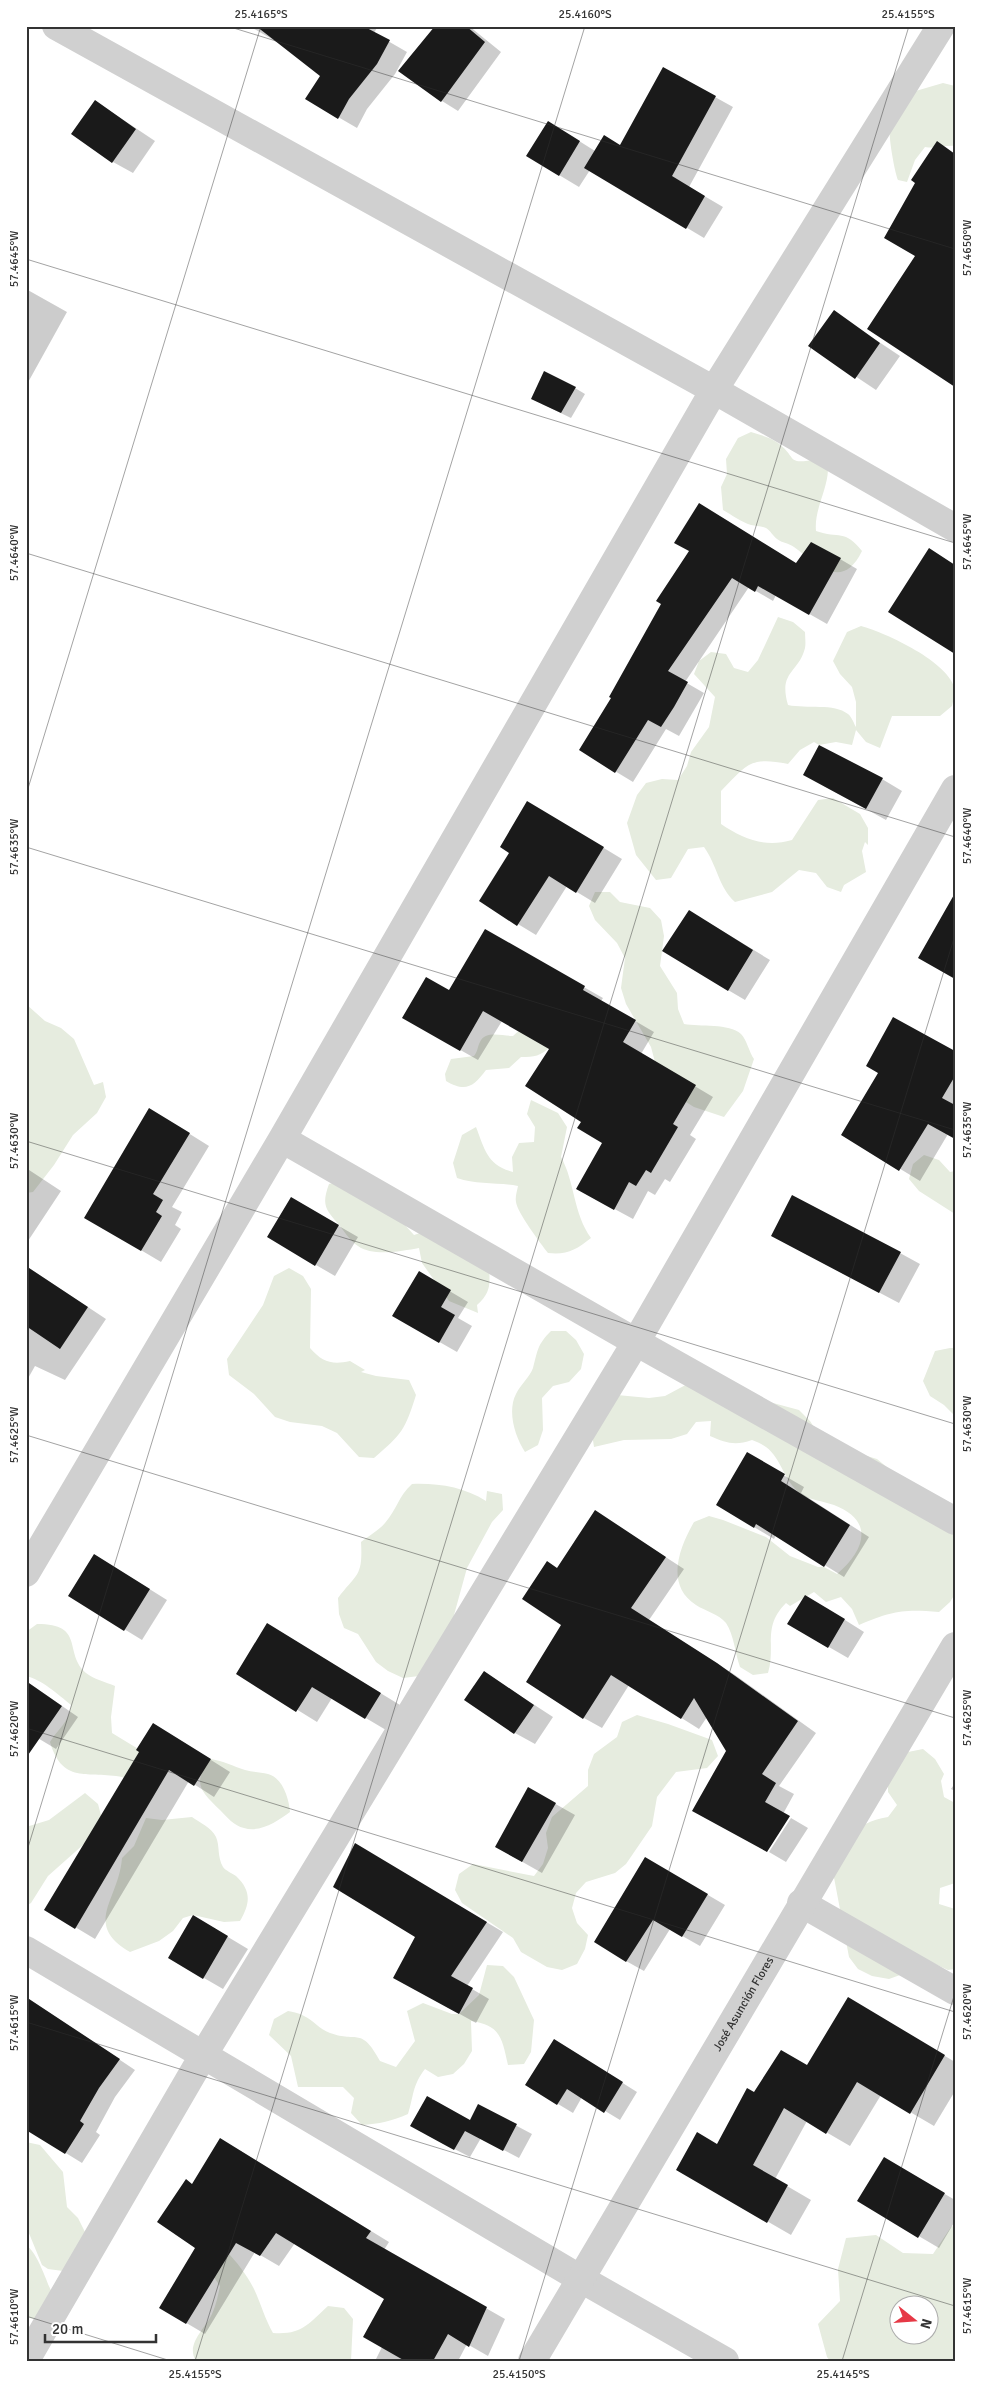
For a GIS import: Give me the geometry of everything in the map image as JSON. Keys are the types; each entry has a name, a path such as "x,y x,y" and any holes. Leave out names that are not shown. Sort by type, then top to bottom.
{"street":[{"path":"56,26 714,390 955,528"},
{"path":"26,1573 282,1139 714,390 941,26"},
{"path":"26,2360 204,2054 636,1342 955,789"},
{"path":"282,1139 636,1342 955,1521"},
{"name":"José Asunción Flores","path":"532,2361 801,1903 955,1646"},
{"path":"801,1903 955,1991"},
{"path":"26,1950 581,2279 725,2361"}],"shaded area":[{"path":"943,83 955,86 955,146 925,147 915,160 907,182 898,180 892,154 890,129 902,95"},
{"path":"751,432 775,441 796,461 819,459 828,470 817,516 816,531 846,537 862,551 854,563 846,570 838,572 829,571 820,567 792,546 777,539 766,528 747,524 723,510 721,487 727,474 726,459 738,438"},
{"path":"778,617 793,622 805,632 805,646 802,656 787,679 786,694 788,705 828,707 842,711 849,715 856,727 856,702 852,687 840,674 833,661 847,632 861,626 886,635 916,650 942,669 951,679 955,690 952,706 940,716 892,716 880,748 866,742 856,730 852,745 836,742 819,745 814,742 800,750 788,764 765,761 757,762 743,769 721,791 721,824 755,841 773,843 792,840 818,800 833,798 860,814 868,828 868,845 865,842 862,851 866,872 844,885 841,892 827,887 816,873 799,870 772,892 735,902 725,890 704,847 688,849 671,878 656,880 636,855 627,823 637,795 646,783 662,779 678,780 687,766 691,752 709,727 715,697 694,674 699,661 711,652 726,654 734,668 748,672 758,660"},
{"path":"595,892 610,892 620,902 650,908 661,920 664,936 660,966 677,993 678,1009 684,1024 729,1028 741,1034 745,1039 754,1059 743,1091 724,1117 694,1107 681,1099 659,1077 651,1047 626,1004 621,988 625,958 617,943 595,920 589,906"},
{"path":"26,1004 45,1021 61,1028 74,1039 94,1085 103,1082 106,1097 97,1113 73,1135 54,1165 33,1192 26,1193"},
{"path":"524,1026 550,1047 537,1055 521,1057 509,1068 486,1070 478,1080 469,1086 459,1087 446,1081 445,1074 451,1059 474,1056 482,1038 495,1034 513,1036"},
{"path":"531,1100 558,1113 567,1127 561,1157 566,1167 577,1208 591,1238 576,1249 566,1252 548,1253 540,1243 517,1207 518,1186 472,1182 457,1178 453,1163 462,1135 476,1127 485,1150 492,1161 504,1169 513,1172 512,1157 519,1143 534,1142 535,1127 527,1114"},
{"path":"924,1155 939,1160 950,1172 955,1171 955,1214 919,1191 909,1179 913,1164"},
{"path":"345,1180 404,1224 414,1235 429,1230 489,1266 489,1288 477,1305 478,1313 449,1301 422,1263 419,1248 396,1252 379,1252 364,1249 352,1242 328,1211 325,1202 329,1184"},
{"path":"289,1268 303,1276 311,1289 310,1348 314,1353 328,1361 338,1363 350,1361 365,1370 361,1372 409,1380 416,1395 409,1416 397,1437 374,1458 359,1457 337,1433 322,1426 290,1422 275,1417 254,1394 229,1375 227,1359 263,1305 274,1276"},
{"path":"551,1331 566,1331 576,1340 584,1354 581,1369 569,1382 553,1386 542,1398 543,1430 538,1445 525,1452 513,1424 513,1401 532,1371 540,1344"},
{"path":"955,1348 955,1416 944,1405 930,1396 923,1381 935,1351"},
{"path":"693,1381 799,1410 810,1421 819,1435 847,1450 877,1459 955,1523 955,1594 950,1602 939,1612 898,1612 859,1625 852,1609 841,1597 826,1602 814,1592 790,1606 786,1603 774,1620 768,1673 753,1675 740,1667 733,1639 726,1623 716,1615 696,1605 686,1597 680,1587 678,1566 680,1554 694,1522 709,1516 723,1520 766,1537 790,1556 818,1567 824,1567 837,1574 847,1565 859,1546 860,1528 856,1519 847,1512 834,1505 804,1496 795,1489 776,1458 763,1445 752,1440 731,1443 710,1436 711,1421 696,1422 687,1434 671,1439 624,1440 594,1447 590,1421 617,1395 649,1398 665,1396"},
{"path":"412,1484 431,1484 460,1489 486,1501 487,1491 502,1494 503,1510 492,1522 467,1568 454,1615 452,1630 419,1676 403,1678 388,1671 376,1662 358,1634 344,1628 339,1614 338,1598 360,1569 361,1542 385,1523"},
{"path":"37,1624 52,1625 62,1629 68,1634 79,1665 86,1673 115,1686 111,1717 112,1733 140,1750 126,1778 80,1774 62,1765 56,1756 50,1742 66,1721 71,1705 44,1684 26,1676 26,1632"},
{"path":"637,1715 712,1740 718,1756 707,1768 676,1772 657,1797 652,1826 626,1864 615,1873 586,1882 576,1893 572,1908 577,1923 588,1935 585,1949 577,1964 562,1970 547,1967 521,1952 513,1938 462,1903 455,1890 459,1874 473,1864 534,1876 543,1864 548,1848 546,1833 552,1817 588,1786 588,1770 594,1754 617,1737 622,1722"},
{"path":"923,1749 935,1759 944,1774 941,1781 944,1797 955,1803 955,1883 940,1888 939,1904 955,1909 955,1969 948,1970 933,1963 889,1979 872,1976 858,1969 849,1957 832,1867 848,1840 859,1828 867,1823 888,1817 897,1805 888,1792 888,1777 908,1752"},
{"path":"211,1759 245,1770 273,1776 284,1790 290,1812 262,1828 244,1828 234,1823 208,1797 201,1786 201,1774"},
{"path":"85,1793 98,1804 102,1819 84,1844 48,1876 31,1903 26,1906 26,1827 49,1820"},
{"path":"192,1817 214,1834 223,1867 236,1876 245,1887 248,1898 246,1909 240,1921 224,1922 193,1915 183,1918 173,1931 159,1941 130,1952 116,1942 108,1931 106,1921 107,1910 120,1873 122,1858 134,1846 146,1818 162,1820"},
{"path":"487,1965 503,1966 514,1977 534,2020 531,2052 524,2064 508,2065 499,2035 489,2026 471,2021 472,2051 464,2064 453,2074 438,2077 425,2069 415,2086 408,2114 396,2119 362,2125 351,2113 354,2098 343,2087 298,2087 291,2056 269,2035 274,2019 288,2011 294,2012 330,2033 363,2039 374,2050 380,2061 396,2067 415,2041 407,2011 423,2003 452,2014 459,2014 479,1995"},
{"path":"26,2142 40,2145 63,2172 67,2207 78,2218 85,2232 63,2271 48,2269 42,2265 26,2226"},
{"path":"955,2225 953,2361 830,2361 827,2357 818,2324 840,2301 838,2269 846,2238 876,2235 903,2253 933,2254 951,2227"},
{"path":"26,2245 38,2261 53,2295 34,2319 26,2317"},
{"path":"226,2251 242,2269 251,2284 273,2333 298,2330 328,2306 344,2308 353,2319 351,2361 196,2361 193,2355 193,2348 212,2314 220,2286 211,2273"}],"building":[{"path":"256,26 363,26 390,40 377,64 349,99 338,119 305,99 320,76"},
{"path":"435,26 466,26 485,42 441,102 398,71"},
{"path":"663,67 716,96 672,176 705,196 686,229 584,168 604,135 620,145"},
{"path":"95,100 136,129 112,163 71,134"},
{"path":"548,121 580,141 559,176 526,156"},
{"path":"937,141 955,154 955,387 867,329 915,256 884,238 915,183 911,180"},
{"path":"834,310 880,343 855,379 808,346"},
{"path":"544,371 576,387 561,413 531,399"},
{"path":"699,503 796,563 811,542 841,558 809,615 758,586 755,592 732,578 668,671 688,682 674,707 661,727 648,720 615,773 579,750 611,698 609,697 661,604 656,601 689,551 674,543"},
{"path":"929,548 955,565 955,654 888,612"},
{"path":"819,745 883,778 866,809 803,775"},
{"path":"527,801 604,847 576,893 549,876 517,926 479,901 509,853 500,847"},
{"path":"955,893 955,979 918,958"},
{"path":"689,910 753,950 728,991 662,951"},
{"path":"485,929 585,986 583,990 636,1020 623,1042 696,1085 673,1124 678,1127 651,1173 646,1170 636,1186 629,1182 614,1210 576,1189 602,1143 577,1128 581,1122 525,1086 549,1049 483,1011 460,1051 402,1018 426,977 449,990"},
{"path":"893,1017 955,1051 955,1076 942,1098 955,1105 955,1139 928,1124 899,1171 841,1135 878,1073 866,1066"},
{"path":"149,1108 190,1133 153,1194 163,1200 156,1212 162,1216 141,1251 84,1218"},
{"path":"792,1195 901,1252 879,1293 771,1236"},
{"path":"291,1197 339,1225 315,1266 267,1237"},
{"path":"26,1266 88,1307 60,1349 26,1326"},
{"path":"419,1271 451,1290 441,1307 455,1315 439,1343 392,1316"},
{"path":"747,1452 785,1474 781,1481 850,1525 824,1567 756,1524 754,1528 716,1505"},
{"path":"595,1510 666,1557 631,1608 717,1663 798,1721 762,1774 776,1783 765,1802 790,1816 767,1852 692,1811 726,1751 694,1698 681,1719 611,1675 583,1719 526,1682 561,1625 522,1599 547,1561 557,1568"},
{"path":"94,1554 150,1589 124,1631 68,1596"},
{"path":"805,1595 845,1619 828,1648 787,1624"},
{"path":"267,1623 381,1693 365,1719 312,1687 296,1712 236,1674"},
{"path":"484,1671 534,1705 514,1734 464,1700"},
{"path":"26,1681 62,1706 26,1758"},
{"path":"153,1723 211,1759 194,1786 169,1770 75,1929 44,1910 139,1752 136,1750"},
{"path":"528,1787 556,1803 522,1862 495,1847"},
{"path":"355,1843 487,1922 451,1976 473,1988 459,2014 393,1978 415,1937 333,1887"},
{"path":"645,1857 708,1894 682,1937 653,1920 626,1962 594,1942"},
{"path":"193,1915 228,1936 203,1979 168,1958"},
{"path":"26,1997 120,2059 99,2088 80,2121 84,2124 65,2154 26,2130"},
{"path":"848,1997 945,2055 910,2114 857,2082 826,2134 784,2108 753,2165 788,2185 767,2223 676,2170 697,2132 717,2144 747,2088 754,2092 781,2050 807,2065"},
{"path":"554,2039 623,2082 604,2113 567,2089 557,2105 525,2085"},
{"path":"427,2096 470,2120 478,2104 517,2124 503,2151 465,2131 454,2150 410,2126"},
{"path":"220,2138 371,2231 366,2238 487,2307 469,2347 448,2334 433,2361 405,2361 363,2337 384,2299 276,2233 260,2256 236,2243 186,2324 159,2308 195,2248 157,2222 186,2179 192,2184"},
{"path":"884,2157 945,2193 918,2238 857,2201"}]}
